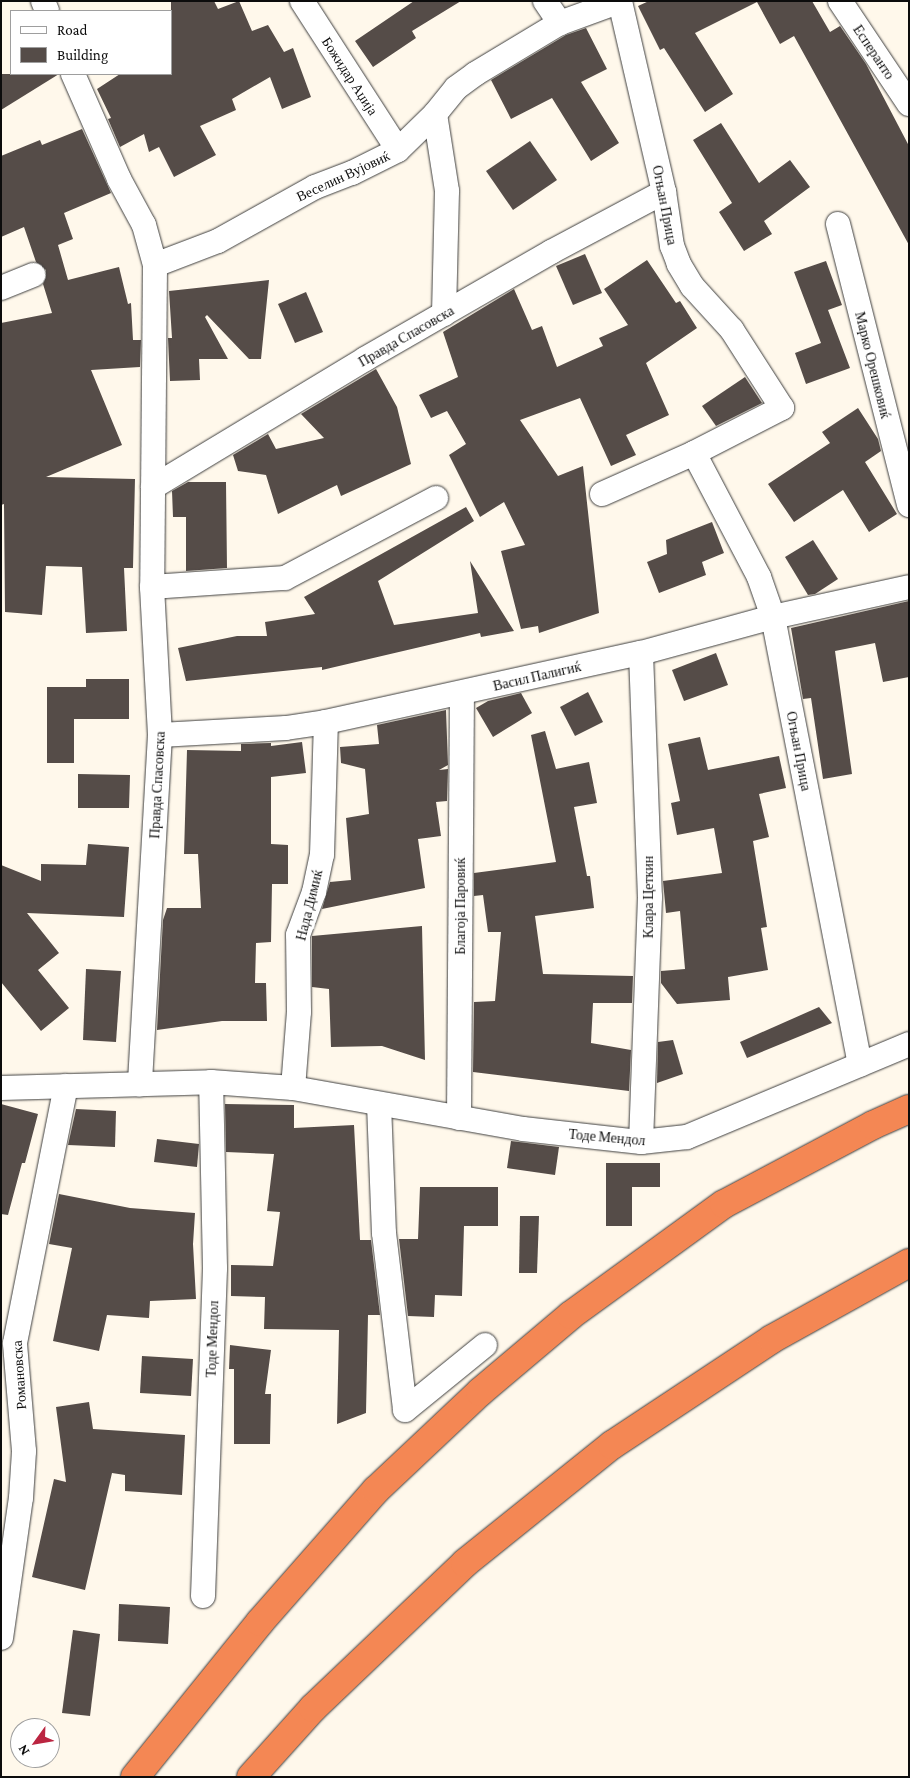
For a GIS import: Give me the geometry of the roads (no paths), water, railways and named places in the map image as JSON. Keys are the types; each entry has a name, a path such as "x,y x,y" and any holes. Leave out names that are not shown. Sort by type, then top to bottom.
{"highway":[{"path":"135,1777 260,1622 369,1498 480,1392 571,1315 724,1204 909,1108"},
{"path":"251,1777 314,1708 465,1563 612,1446 772,1339 909,1263"}],"street":[{"name":"Божидар Аџија","path":"302,1 398,150"},
{"path":"545,1 560,23"},
{"name":"Веселин Вујовиќ","path":"155,265 218,241 315,187 374,163 398,150 435,114 456,88 475,74 560,23 620,1"},
{"name":"Огњан Прица","path":"620,1 664,192 668,228 679,264 692,286 732,330 782,408 694,453 759,577 773,617 860,1065"},
{"name":"Есперанто","path":"840,1 909,104"},
{"name":"Правда Спасовска","path":"73,75 119,179 144,225 155,265 152,587 160,735 140,1084"},
{"path":"435,114 447,191 444,314"},
{"name":"Правда Спасовска","path":"153,487 551,252 664,192"},
{"name":"Марко Орешковиќ","path":"838,224 909,505"},
{"path":"1,288 34,275"},
{"path":"602,494 694,453"},
{"path":"152,587 285,578 436,498"},
{"name":"Васил Палигиќ","path":"160,735 286,728 326,722 641,653 773,617 909,587"},
{"name":"Клара Цеткин","path":"641,653 650,897 641,1142"},
{"name":"Благоја Паровиќ","path":"459,1118 462,693"},
{"name":"Нада Димиќ","path":"293,1088 299,1012 298,935 314,892 322,855 326,722"},
{"name":"Тоде Мендол","path":"1,1088 211,1082 293,1088 523,1129 641,1142 688,1137 909,1044"},
{"name":"Тоде Мендол","path":"203,1596 215,1268 211,1082"},
{"name":"Романовска","path":"1,1638 21,1498 24,1450 15,1343 66,1086"},
{"path":"379,1104 384,1233 405,1410 485,1345"}]}
